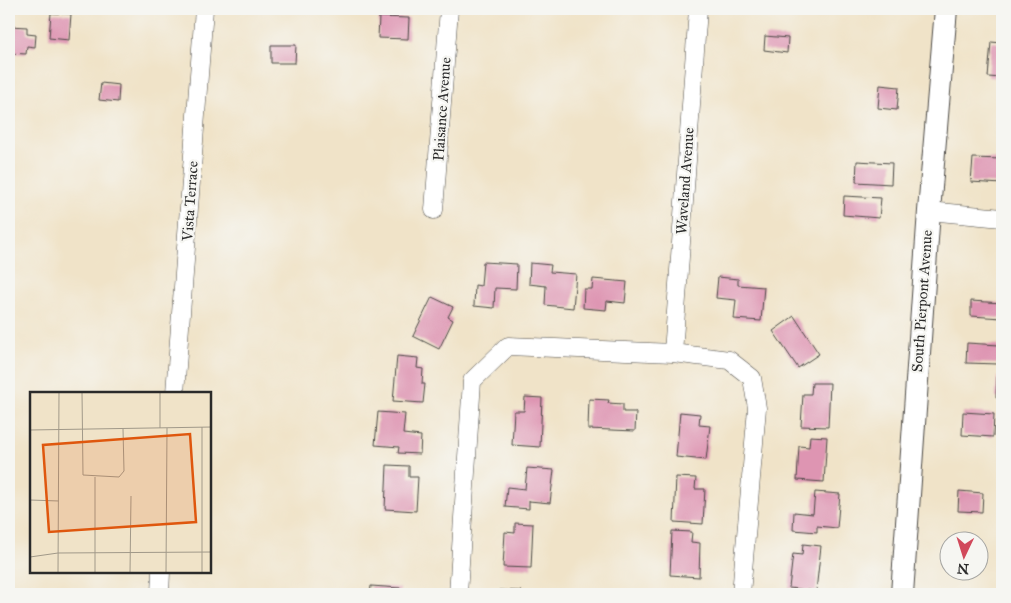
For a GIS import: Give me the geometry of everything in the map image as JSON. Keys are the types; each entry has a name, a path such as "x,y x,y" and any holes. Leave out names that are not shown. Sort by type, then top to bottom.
{"street":[{"name":"Vista Terrace","path":"175,392 204,9"},
{"name":"Plaisance Avenue","path":"434,210 449,9"},
{"name":"Waveland Avenue","path":"673,353 698,9"},
{"name":"South Pierpont Avenue","path":"902,594 929,211 946,9"},
{"path":"929,211 1002,218"},
{"path":"458,594 472,381 508,346 673,353 730,360 752,378 758,408 741,594"},
{"path":"160,594 161,573"}],"building":[{"path":"51,13 71,14 69,40 49,38"},
{"path":"379,17 409,18 408,39 378,38"},
{"path":"9,26 27,27 27,34 36,35 35,47 27,46 26,54 9,53"},
{"path":"765,36 788,38 787,53 764,50"},
{"path":"991,42 1002,43 1002,78 988,77"},
{"path":"271,45 296,45 295,63 271,63"},
{"path":"101,83 119,85 118,102 99,100"},
{"path":"880,85 899,87 897,110 878,108"},
{"path":"973,158 1002,159 1002,184 971,182"},
{"path":"857,161 892,163 891,184 856,182"},
{"path":"844,196 881,198 879,218 843,215"},
{"path":"483,262 517,264 516,289 495,288 494,308 474,306 475,285 481,286"},
{"path":"530,263 551,265 550,272 576,274 573,308 545,305 546,286 529,284"},
{"path":"718,277 738,279 738,285 764,287 761,321 734,319 736,300 716,298"},
{"path":"593,279 627,282 625,303 607,301 606,310 583,308 584,289 592,289"},
{"path":"432,297 453,307 448,317 453,320 439,349 413,336"},
{"path":"971,301 1002,303 1002,318 971,316"},
{"path":"794,316 819,354 798,368 773,331"},
{"path":"967,343 999,345 998,364 966,363"},
{"path":"397,356 418,358 417,368 423,369 422,384 425,384 423,403 393,401"},
{"path":"997,377 1002,377 1002,398 996,398"},
{"path":"812,383 830,383 828,427 801,426 803,394 811,394"},
{"path":"525,397 542,398 540,447 512,445 514,411 524,411"},
{"path":"589,399 609,400 608,403 623,404 623,412 636,412 635,431 588,429"},
{"path":"378,412 405,414 403,434 421,436 420,454 398,453 399,447 375,445"},
{"path":"680,412 700,414 699,425 710,426 706,460 676,457"},
{"path":"963,412 994,414 993,437 962,435"},
{"path":"810,436 827,437 824,482 797,480 799,446 809,447"},
{"path":"387,465 409,466 409,477 418,477 416,511 385,509"},
{"path":"527,468 554,470 550,503 529,501 529,509 505,507 507,487 525,489"},
{"path":"676,477 696,478 695,489 705,489 703,524 674,522"},
{"path":"959,491 983,493 982,512 958,511"},
{"path":"815,492 840,494 837,528 817,526 817,532 793,530 794,512 813,514"},
{"path":"515,523 533,524 531,568 503,567 505,532 515,533"},
{"path":"672,531 692,532 691,542 700,543 699,577 670,575"},
{"path":"803,544 821,546 816,591 789,588 793,554 802,555"},
{"path":"371,586 400,588 399,594 370,594"},
{"path":"499,590 521,591 520,594 499,594"}]}
